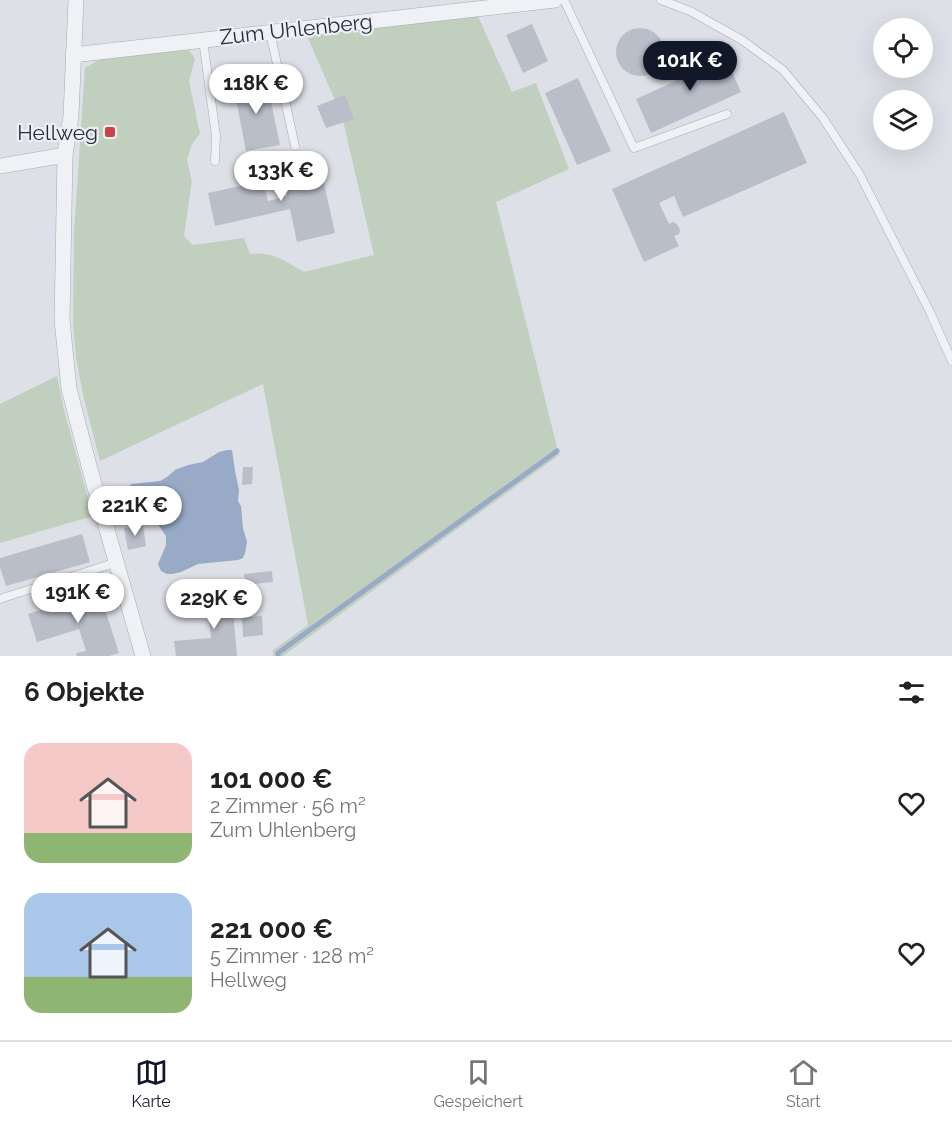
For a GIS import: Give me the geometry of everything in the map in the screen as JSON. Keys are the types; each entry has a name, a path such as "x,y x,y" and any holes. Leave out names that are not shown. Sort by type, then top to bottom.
{"street":[{"path":"76,0 71,116 65,155 62,320 69,388 143,656"},
{"name":"Zum Uhlenberg","path":"74,55 555,0"},
{"path":"0,166 65,155"}],"lane":[{"path":"564,0 634,148 727,114"},
{"path":"661,0 690,11 742,40 783,70 823,118 860,175 930,312 952,361"},
{"path":"270,32 295,146"},
{"path":"203,40 216,136 215,161"},
{"path":"0,600 116,562"}],"green space":[{"path":"477,14 512,92 536,83 569,169 496,202 559,455 283,656 273,656 273,650 308,625 263,384 100,461 83,395 73,325 74,233 85,68 100,59 187,47 195,59 189,81 200,134 192,144 187,160 192,181 184,236 193,245 244,238 250,254 272,255 304,272 374,255 342,116 306,34"},
{"path":"57,376 93,516 0,543 0,404"}],"water":[{"path":"227,450 232,450 239,490 238,501 241,506 247,542 243,558 198,564 173,574 161,571 158,564 166,545 166,536 159,526 149,500 142,499 130,503 126,496 128,488 132,484 160,481 175,470 203,462"}],"building":[{"path":"532,24 548,61 523,73 506,35"},
{"path":"640,28 657,35 664,52 657,69 640,76 623,69 616,52 623,35"},
{"path":"722,50 741,92 651,133 636,99 676,81 672,73"},
{"path":"266,78 280,145 246,151 233,84"},
{"path":"578,78 611,151 577,165 545,93"},
{"path":"345,95 354,119 326,128 317,106"},
{"path":"784,112 807,163 683,217 674,196 659,203 669,224 673,222 677,224 680,230 679,234 674,236 679,246 644,262 612,189"},
{"path":"319,161 335,233 297,242 290,209 215,226 208,193 263,181 268,201 287,196 281,169"},
{"path":"243,467 253,467 252,484 242,485"},
{"path":"143,525 146,546 128,550 124,528"},
{"path":"82,534 90,562 6,586 0,567 0,558"},
{"path":"272,571 273,582 246,585 244,574"},
{"path":"231,589 237,656 176,656 174,641 211,638 207,591"},
{"path":"99,591 119,653 109,656 77,656 76,653 86,651 79,629 37,642 28,614"},
{"path":"262,616 263,635 243,637 242,618"}],"waterway":[{"path":"278,656 278,653 557,451"}],"place":[{"name":"Hellweg","path":"110,132"}]}
